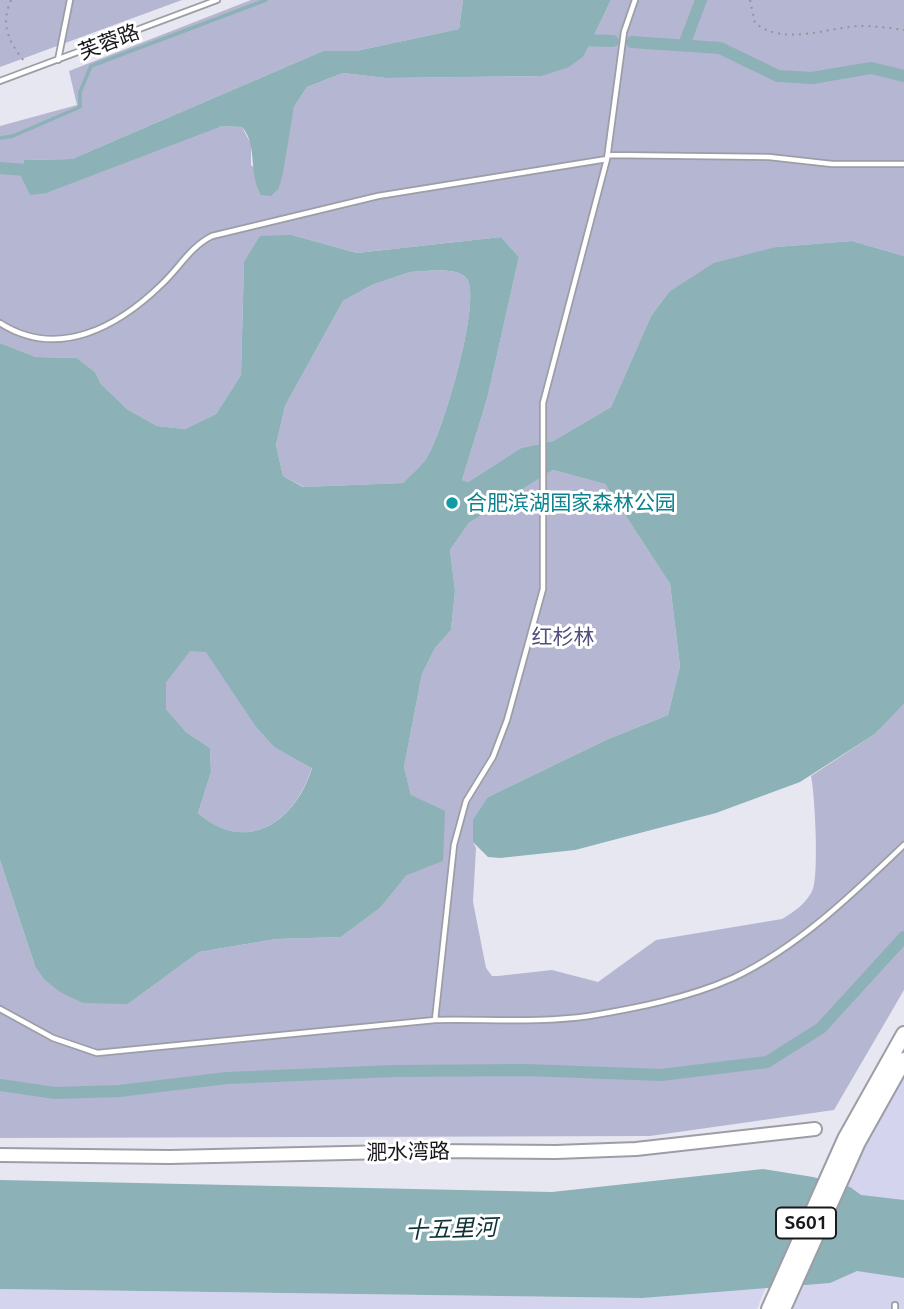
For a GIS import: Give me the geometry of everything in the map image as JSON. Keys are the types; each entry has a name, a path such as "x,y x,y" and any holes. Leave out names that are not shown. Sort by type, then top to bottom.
{"main road":[{"name":"S601","path":"769,1309 904,1034"},
{"name":"S601","path":"783,1309 852,1141 904,1060"}],"street":[{"name":"淝水湾路","path":"0,1155 170,1157 434,1151 555,1152 636,1149 815,1129"}],"lane":[{"path":"58,61 70,0"},
{"name":"芙蓉路","path":"0,81 217,0"},
{"path":"435,1020 454,845 460,818 466,801 493,757 507,720 542,589 542,403 608,157 624,32 635,0"},
{"path":"0,323 15,332 42,341 57,341 85,334 118,318 140,302 163,283 197,243 212,236 378,196 608,157 769,157 832,164 904,164"},
{"path":"0,1009 53,1038 97,1053 435,1020 587,1016 686,996 733,977 785,948 904,845"}],"path":[{"path":"10,0 5,18 7,35 32,70"},
{"path":"750,0 755,23 774,33 797,34 860,26 904,30"}],"shaded area":[{"path":"904,1060 904,1309 783,1309"},
{"path":"766,1287 757,1309 0,1309 0,1289 642,1298"}],"green space":[{"path":"0,0 182,0 0,67"},
{"path":"251,0 463,0 459,29 356,51 323,51 72,159 24,160 21,176 222,126 242,127 251,144 251,165 279,188 294,107 307,87 343,73 386,78 542,76 584,56 611,0 904,0 904,256 852,241 776,247 669,292 651,316 611,407 553,441 521,448 468,482 462,480 487,399 519,257 501,237 357,253 292,235 244,262 241,375 216,414 185,429 157,426 127,409 101,384 95,372 77,358 36,357 0,343 0,126 77,105 69,71"},
{"path":"410,272 457,272 467,279 470,292 469,313 450,398 426,459 403,483 304,487 283,476 276,445 285,406 343,301 372,285"},
{"name":"红杉林","path":"553,470 605,484 670,584 680,666 668,715 606,740 488,797 473,842 476,848 473,902 486,968 492,976 552,970 598,982 656,940 787,916 807,899 815,880 816,834 811,776 875,734 904,704 904,990 834,1110 650,1136 0,1138 0,860 35,966 128,1004 199,952 276,939 341,937 380,908 407,875 411,795 404,767 422,674 435,648 451,630 455,591 450,550 469,523"},
{"path":"189,651 206,651 255,726 274,747 312,767 305,786 294,803 282,817 267,826 251,832 234,832 216,826 198,813 211,772 210,748 186,732 166,709 166,683"}],"water":[{"path":"463,0 611,0 584,56 569,67 542,76 386,78 343,73 307,87 294,107 283,173 279,188 271,196 261,195 257,186 250,142 242,127 222,126 46,193 30,195 21,176 24,160 72,159 323,51 356,51 459,29"},
{"path":"292,235 357,253 501,237 519,257 487,399 462,480 468,482 521,448 553,441 611,407 651,316 669,292 714,263 776,247 852,241 904,256 904,704 875,734 800,782 716,813 575,850 488,857 473,842 473,820 488,797 606,740 668,715 680,666 670,584 605,484 553,470 469,523 450,550 455,591 451,630 435,648 422,674 404,767 411,795 445,811 443,861 407,875 380,908 341,937 276,939 199,952 128,1004 83,1003 60,992 44,979 35,966 0,860 0,343 36,357 77,358 95,372 101,384 127,409 157,426 185,429 216,414 241,375 244,262 260,236","holes":["410,272 457,272 467,279 470,292 469,313 450,398 426,459 403,483 303,487 283,476 276,445 285,406 343,301 372,285","190,651 206,652 255,726 274,747 312,768 305,787 294,803 282,817 267,827 251,832 234,832 216,826 198,813 211,772 210,748 186,732 166,709 166,683"]},
{"name":"十五里河","path":"763,1169 813,1177 850,1187 861,1195 904,1200 904,1278 857,1271 830,1283 642,1298 0,1289 0,1180 552,1192"}],"waterway":[{"path":"0,138 13,136 80,107 80,92 91,66 266,0"},
{"path":"684,45 701,0"},
{"path":"577,40 613,41"},
{"path":"632,42 720,48 778,76 812,78 871,68 904,76"},
{"path":"0,168 38,171"},
{"path":"0,1085 55,1093 119,1091 227,1078 393,1071 526,1070 661,1075 767,1062 821,1028 904,937"}],"place":[{"name":"合肥滨湖国家森林公园","path":"452,503"}]}
